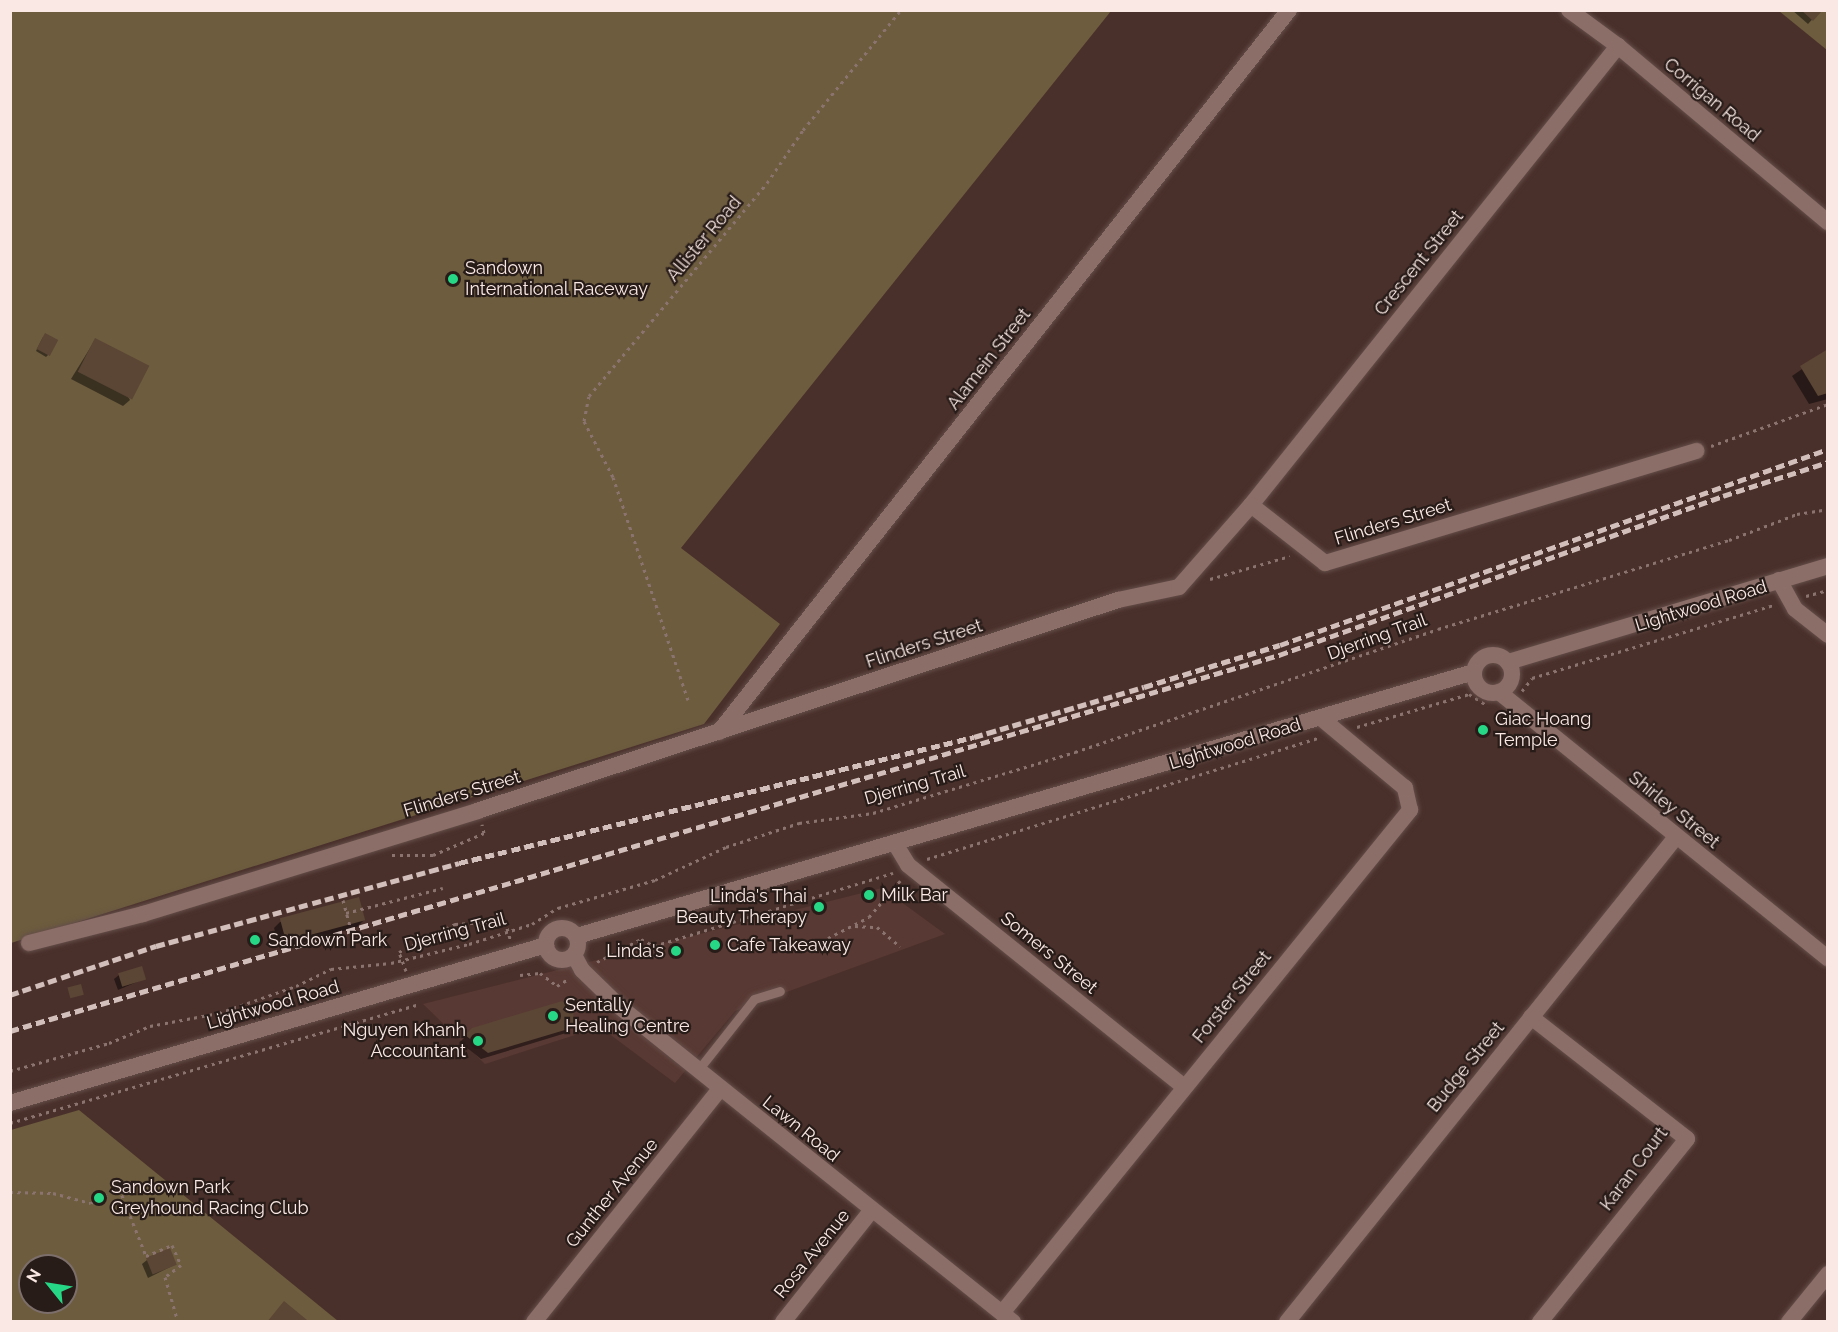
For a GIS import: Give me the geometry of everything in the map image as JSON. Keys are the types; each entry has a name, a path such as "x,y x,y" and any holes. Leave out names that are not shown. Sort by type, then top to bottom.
{"street":[{"name":"Alamein Street","path":"719,732 1289,10"},
{"name":"Corrigan Road","path":"1569,10 1618,46 1827,222"},
{"name":"Crescent Street","path":"1251,505 1618,46"},
{"name":"Flinders Street","path":"1251,505 1325,563 1696,451"},
{"path":"1179,587 1251,505"},
{"name":"Lightwood Road","path":"1508,663 1827,566"},
{"path":"1779,580 1795,609 1827,635"},
{"name":"Flinders Street","path":"29,943 119,920 477,811 1118,600 1179,587"},
{"path":"1498,655 1508,663 1511,680 1503,697 1481,688 1474,672 1485,657 1498,655"},
{"name":"Lightwood Road","path":"577,936 896,845 1474,672"},
{"name":"Shirley Street","path":"1503,697 1827,958"},
{"name":"Forster Street","path":"1008,1317 1184,1087 1410,810 1405,788 1321,718"},
{"name":"Budge Street","path":"1287,1322 1676,837"},
{"name":"Somers Street","path":"896,845 908,865 1184,1087"},
{"path":"559,928 570,929 577,936 579,946 574,955 559,960 550,955 546,945 549,934 559,928"},
{"name":"Lightwood Road","path":"10,1103 546,945"},
{"name":"Lawn Road","path":"574,955 582,970 620,1007 871,1211 1008,1317"},
{"name":"Karan Court","path":"1531,1017 1687,1138 1540,1322"},
{"name":"Gunther Avenue","path":"534,1322 720,1089"},
{"name":"Rosa Avenue","path":"783,1322 871,1211"},
{"path":"1789,1322 1827,1274"}],"lane":[{"path":"698,1070 754,999 780,991"}],"path":[{"name":"Allister Road","path":"688,700 613,477 584,421 589,396 767,183 803,130 901,10"},
{"path":"1696,451 1827,404"},
{"name":"Djerring Trail","path":"10,1071 109,1043 150,1026 219,1013 296,986 331,969 402,960 532,924 558,908 655,880 726,847 799,823 873,813 1064,756 1379,652 1438,629 1729,540 1797,514 1827,509"},
{"path":"1179,587 1309,551"},
{"name":"Lightwood Road","path":"641,939 654,946 1338,732 1469,694 1495,712 1503,697 1532,678 1827,590"},
{"path":"393,858 433,855 484,833"},
{"path":"828,938 869,917 900,881"},
{"path":"346,913 443,888"},
{"path":"343,900 350,926"},
{"path":"407,974 399,952 454,924 506,921 508,931"},
{"path":"850,927 877,927 900,946"},
{"path":"518,966 521,979"},
{"path":"10,1123 417,1005"},
{"path":"10,1192 53,1193 91,1203 119,1188 146,1256 172,1245 181,1265 165,1276 178,1322"}],"shaded area":[{"name":"Sandown International Raceway","path":"10,11 1111,11 681,548 780,624 704,724 11,943"},
{"path":"1779,11 1827,11 1827,50"},
{"path":"882,888 945,934 735,1011 675,1083 600,1027 485,1064 423,1004"},
{"name":"Sandown Park Greyhound Racing Club","path":"79,1110 338,1321 11,1322 11,1130"}],"building":[{"path":"1801,10 1820,10 1821,12 1813,21"},
{"path":"45,333 58,340 50,356 37,349"},
{"path":"95,338 149,366 132,400 78,372"},
{"path":"1828,349 1828,393 1818,396 1800,366"},
{"path":"359,897 365,920 286,941 280,918"},
{"path":"142,966 146,979 122,987 118,973"},
{"path":"81,984 84,995 70,998 67,988"},
{"path":"562,1001 573,1010 575,1027 488,1053 465,1035 472,1028"},
{"path":"170,1248 177,1265 153,1274 146,1258"},
{"path":"284,1301 307,1320 306,1322 267,1322"}],"railway":[{"path":"10,995 156,946 459,863 974,737 1144,687 1280,645 1828,449"},
{"path":"10,1031 1279,655 1723,496 1828,462"}],"place":[{"name":"Sandown International Raceway","path":"453,279"},
{"name":"Giac Hoang Temple","path":"1483,730"},
{"name":"Milk Bar","path":"869,895"},
{"name":"Linda's Thai Beauty Therapy","path":"819,907"},
{"name":"Sandown Park","path":"255,940"},
{"name":"Cafe Takeaway","path":"715,945"},
{"name":"Linda's","path":"676,951"},
{"name":"Sentally Healing Centre","path":"553,1016"},
{"name":"Nguyen Khanh Accountant","path":"478,1041"},
{"name":"Sandown Park Greyhound Racing Club","path":"99,1198"}]}
